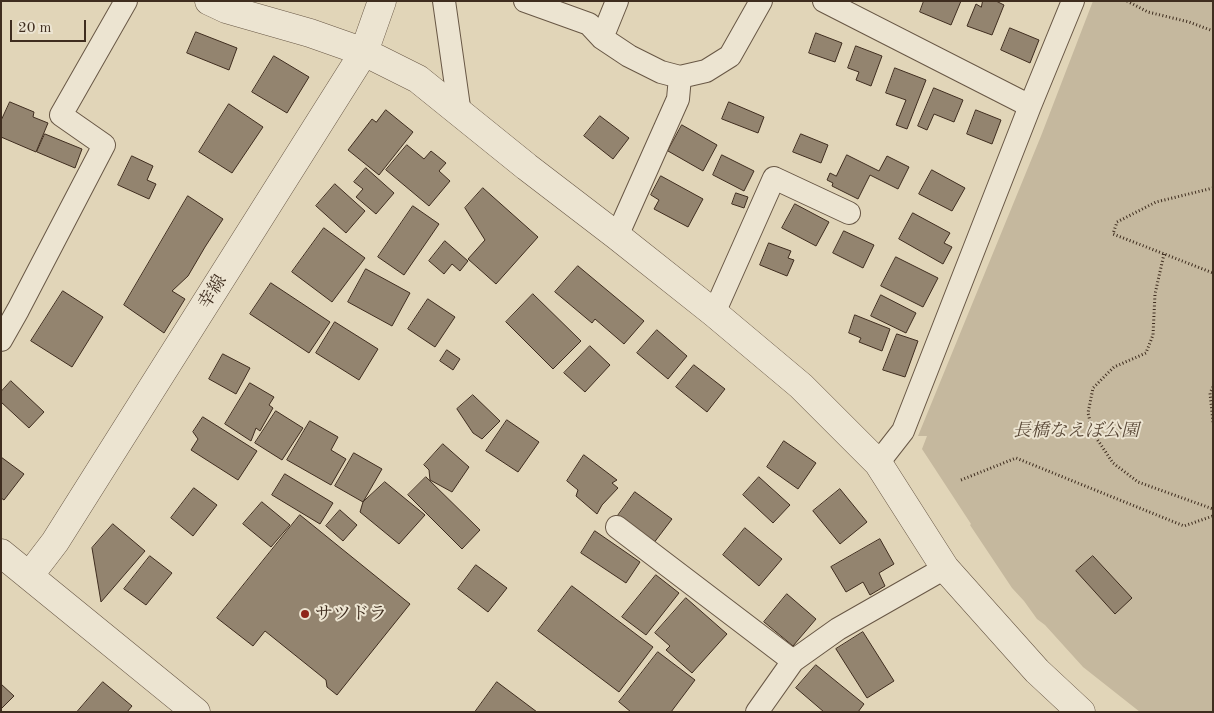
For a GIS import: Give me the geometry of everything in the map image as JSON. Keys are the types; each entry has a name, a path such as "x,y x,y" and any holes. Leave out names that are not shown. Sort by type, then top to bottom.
{"street":[{"path":"1,340 104,145 61,114 126,1"},
{"path":"209,1 226,9 310,33 364,52 418,80 714,314 801,386 878,463 945,568 1037,671 1081,712"},
{"name":"幸線","path":"29,576 55,542 364,52 382,1"},
{"path":"444,1 460,114"},
{"path":"525,1 589,24 602,38 629,56 661,72 680,77 706,71 730,56 761,1"},
{"path":"602,38 618,1"},
{"path":"824,1 1030,106"},
{"path":"878,463 903,431 1073,1"},
{"path":"617,236 678,99 680,77"},
{"path":"714,314 774,178 849,213"},
{"path":"617,526 793,661"},
{"path":"1,553 196,712"},
{"path":"757,712 793,661 838,629 945,568"}],"path":[{"path":"1127,1 1148,12 1188,22 1213,31"},
{"path":"1213,188 1156,202 1117,222 1114,234 1213,273"},
{"path":"1164,254 1155,294 1153,335 1146,353 1114,367 1093,388 1088,413 1093,433 1113,463 1138,482 1213,510"},
{"path":"1213,387 1210,393 1213,422"},
{"path":"961,480 1016,458 1184,526 1213,516"}],"green space":[{"name":"長橋なえぼ公園","path":"1093,1 1213,1 1213,712 1140,712 1083,667 1045,625 1037,619 1012,588 922,449 927,436 918,436 1041,136"}],"building":[{"path":"924,1 961,1 951,25 920,12"},
{"path":"983,1 996,1 1004,5 992,35 967,26 976,4 981,7"},
{"path":"1010,28 1039,40 1030,63 1001,50"},
{"path":"196,32 237,48 229,70 187,53"},
{"path":"816,33 842,43 835,62 809,53"},
{"path":"856,46 882,56 871,86 856,80 859,72 848,68"},
{"path":"274,56 309,77 287,113 252,92"},
{"path":"895,68 926,80 907,129 896,125 906,100 886,93"},
{"path":"934,88 963,100 954,122 934,114 927,130 918,126"},
{"path":"10,102 34,112 33,117 48,123 36,152 1,137 1,121"},
{"path":"729,102 764,117 758,133 722,119"},
{"path":"229,104 263,127 232,173 199,152"},
{"path":"386,110 413,132 379,175 348,150 372,119 376,122"},
{"path":"976,110 1001,120 992,144 967,134"},
{"path":"600,116 629,138 613,159 584,136"},
{"path":"682,125 717,145 703,171 668,151"},
{"path":"45,134 82,149 75,168 37,152"},
{"path":"801,134 828,145 821,163 793,152"},
{"path":"407,145 424,159 431,151 446,163 439,171 450,181 429,206 386,170"},
{"path":"722,155 754,171 744,191 713,175"},
{"path":"847,155 879,171 887,156 909,167 898,189 870,175 858,199 832,186 833,183 827,180 830,173 836,176"},
{"path":"132,156 153,166 147,180 156,184 149,199 118,185"},
{"path":"366,168 394,193 376,214 356,197 363,189 354,182"},
{"path":"932,170 965,188 952,211 919,194"},
{"path":"661,176 703,199 688,227 654,209 659,200 651,195"},
{"path":"335,184 365,211 346,233 316,206"},
{"path":"483,188 538,237 496,284 468,259 485,240 465,208"},
{"path":"736,193 748,197 744,208 732,204"},
{"path":"188,196 223,219 188,276 172,291 185,299 164,333 124,305"},
{"path":"795,204 829,222 816,246 782,228"},
{"path":"413,206 439,224 404,275 378,257"},
{"path":"913,213 950,233 944,243 952,247 943,264 899,239"},
{"path":"324,228 365,258 332,302 292,272"},
{"path":"844,231 874,245 863,268 833,253"},
{"path":"445,241 468,261 460,271 452,264 444,274 429,261"},
{"path":"769,243 791,251 788,258 794,260 787,276 760,265"},
{"path":"896,257 938,278 923,307 881,286"},
{"path":"578,266 644,321 624,344 595,319 592,323 555,292"},
{"path":"366,269 410,293 392,326 348,302"},
{"path":"271,283 330,322 309,353 250,314"},
{"path":"63,291 103,317 72,367 31,341"},
{"path":"533,294 581,341 553,369 506,322"},
{"path":"881,295 916,313 906,333 871,316"},
{"path":"428,299 455,317 435,347 408,329"},
{"path":"855,315 890,329 882,351 859,342 861,338 849,333"},
{"path":"335,322 378,349 359,380 316,353"},
{"path":"657,330 687,356 668,379 637,353"},
{"path":"897,334 918,341 905,377 883,370"},
{"path":"590,346 610,365 585,392 564,373"},
{"path":"447,350 460,359 453,370 440,361"},
{"path":"223,354 250,368 236,394 209,379"},
{"path":"694,365 725,389 707,412 676,387"},
{"path":"11,381 44,412 29,428 1,402 1,392"},
{"path":"250,383 274,397 269,405 273,408 260,431 256,428 251,441 225,424"},
{"path":"473,395 500,421 482,439 473,433 457,409"},
{"path":"276,411 303,428 282,460 255,443"},
{"path":"203,417 257,451 238,480 191,450 198,439 193,432"},
{"path":"507,420 539,442 518,472 486,451"},
{"path":"310,421 338,437 331,450 346,459 331,485 287,460"},
{"path":"784,441 816,463 798,489 767,467"},
{"path":"443,444 469,467 452,492 430,480 429,470 424,465"},
{"path":"354,453 382,469 363,502 335,486"},
{"path":"584,455 617,480 612,483 618,488 602,505 597,514 576,496 578,490 567,481"},
{"path":"1,457 24,474 4,500 1,498"},
{"path":"285,474 333,503 320,524 272,495"},
{"path":"426,477 480,530 462,549 408,495"},
{"path":"759,477 790,505 773,523 743,495"},
{"path":"385,482 425,515 399,544 360,512 363,502"},
{"path":"194,488 217,505 193,536 171,518"},
{"path":"840,489 867,522 840,544 813,511"},
{"path":"635,492 672,519 650,548 614,521"},
{"path":"262,502 290,525 271,547 243,524"},
{"path":"340,510 357,525 343,541 326,526"},
{"path":"300,515 410,604 337,695 327,687 326,680 265,631 253,646 217,618"},
{"path":"113,524 145,551 101,602 92,548"},
{"path":"745,528 782,559 759,586 723,555"},
{"path":"595,531 640,562 626,583 581,553"},
{"path":"880,539 894,564 879,573 885,586 870,595 863,582 846,592 831,567"},
{"path":"150,556 172,573 146,605 124,589"},
{"path":"1093,556 1132,598 1115,614 1076,571"},
{"path":"476,565 507,588 488,612 458,589"},
{"path":"656,575 679,593 646,635 622,617"},
{"path":"572,586 653,647 619,692 538,631"},
{"path":"787,594 816,619 793,646 764,622"},
{"path":"686,598 727,634 692,673 666,650 670,646 655,633"},
{"path":"863,632 894,681 867,698 836,649"},
{"path":"658,652 695,680 671,712 631,712 619,702"},
{"path":"816,665 864,704 858,712 824,712 796,688"},
{"path":"103,682 132,706 127,712 77,712"},
{"path":"497,682 537,712 475,712"},
{"path":"1,684 14,696 1,709"}],"place":[{"name":"サツドラ","path":"305,614"}]}
